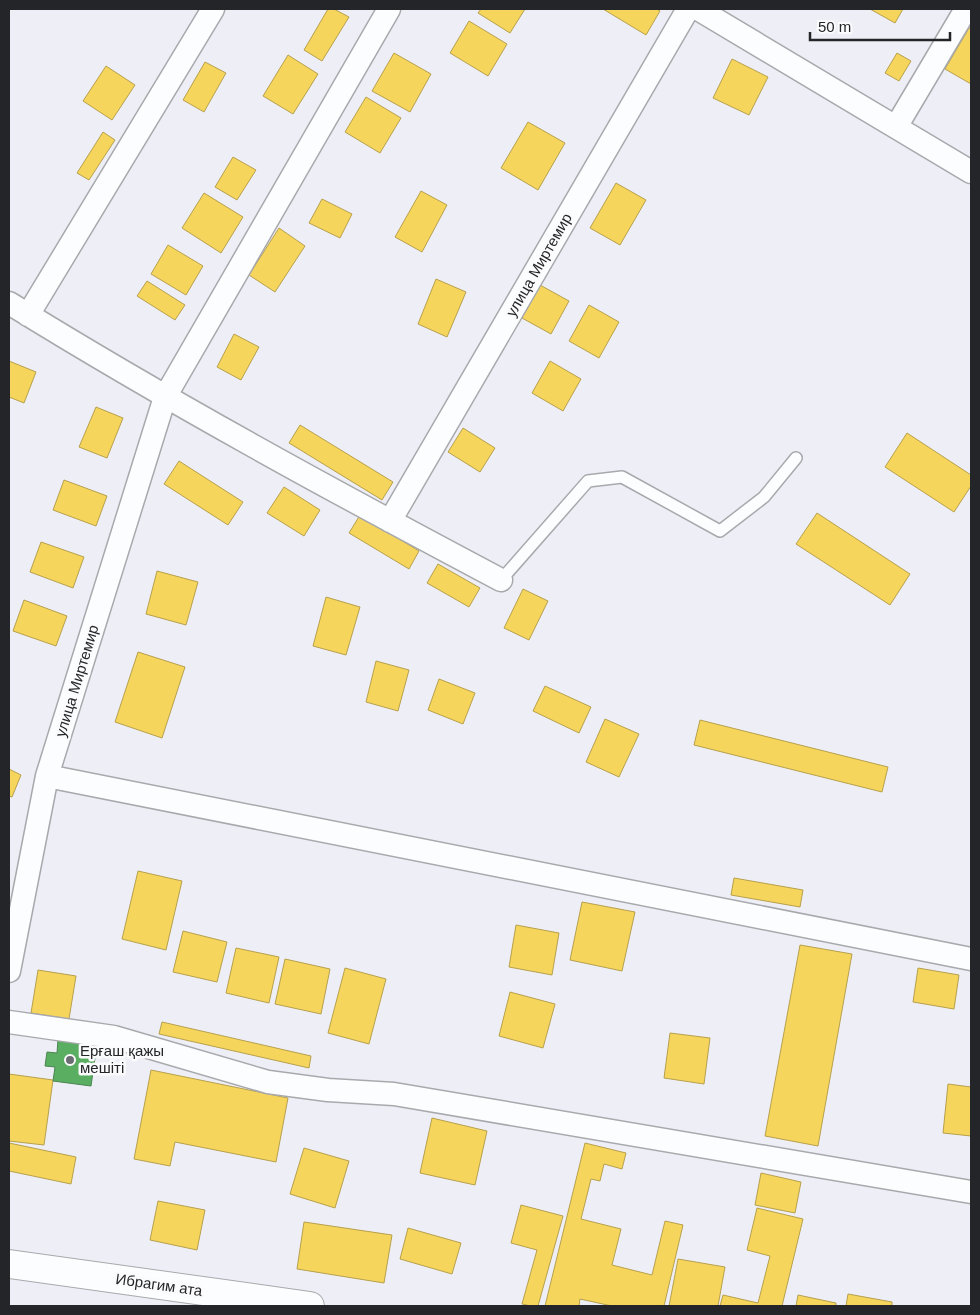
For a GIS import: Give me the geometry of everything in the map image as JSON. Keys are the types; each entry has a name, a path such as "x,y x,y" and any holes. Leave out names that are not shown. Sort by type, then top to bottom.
{"street":[{"path":"28,315 212,9"},
{"name":"улица Миртемир","path":"9,971 47,776 165,397 389,9"},
{"name":"улица Миртемир","path":"390,521 688,9"},
{"path":"698,9 971,172"},
{"path":"896,127 966,9"},
{"path":"9,303 165,397 501,580"},
{"path":"47,776 971,959"},
{"path":"9,1022 114,1037 268,1082 328,1090 404,1095 971,1192"},
{"name":"Ибрагим ата","path":"9,1264 310,1306"}],"lane":[{"path":"501,580 588,480 622,477 720,531 764,497 796,458"}],"building: Жильё":[{"path":"328,9 334,9 349,17 322,61 304,50"},
{"path":"481,9 525,9 510,33 478,13"},
{"path":"603,9 657,9 660,11 646,35"},
{"path":"870,9 903,9 895,23"},
{"path":"469,21 507,44 488,76 450,53"},
{"path":"969,28 971,29 971,84 945,69"},
{"path":"394,53 431,74 410,112 372,91"},
{"path":"897,53 911,61 899,81 885,73"},
{"path":"288,55 318,74 293,114 263,96"},
{"path":"732,59 768,77 749,115 713,98"},
{"path":"205,62 226,73 204,112 183,100"},
{"path":"106,66 135,85 112,120 83,101"},
{"path":"366,97 401,118 380,153 345,132"},
{"path":"528,122 565,143 538,190 501,168"},
{"path":"103,132 115,140 89,180 77,173"},
{"path":"233,157 256,170 237,200 215,187"},
{"path":"616,183 646,200 620,245 590,228"},
{"path":"421,191 447,205 422,252 395,237"},
{"path":"204,193 243,217 221,253 182,228"},
{"path":"322,199 352,214 340,238 309,223"},
{"path":"279,228 305,246 275,292 249,275"},
{"path":"168,245 203,266 186,295 151,274"},
{"path":"436,279 466,292 447,337 418,324"},
{"path":"147,281 185,305 175,320 137,296"},
{"path":"540,285 569,301 551,334 522,318"},
{"path":"589,305 619,322 599,358 569,341"},
{"path":"234,334 259,347 241,380 217,367"},
{"path":"9,361 36,372 24,403 9,397"},
{"path":"550,361 581,379 563,411 532,393"},
{"path":"96,407 123,418 107,458 79,447"},
{"path":"300,425 393,482 382,500 289,443"},
{"path":"463,428 495,448 480,472 448,452"},
{"path":"907,433 971,475 971,486 954,512 885,467"},
{"path":"179,461 243,502 228,525 164,484"},
{"path":"64,480 107,496 96,526 53,510"},
{"path":"284,487 320,510 304,536 267,513"},
{"path":"817,513 910,574 890,605 796,544"},
{"path":"360,515 419,551 409,569 349,533"},
{"path":"41,542 84,557 73,588 30,572"},
{"path":"438,564 480,588 469,607 427,583"},
{"path":"157,571 198,582 186,625 146,614"},
{"path":"523,589 548,601 529,640 504,628"},
{"path":"326,597 360,607 346,655 313,646"},
{"path":"24,600 67,616 56,646 13,631"},
{"path":"138,652 185,667 162,738 115,722"},
{"path":"376,661 409,670 398,711 366,702"},
{"path":"439,679 475,693 463,724 428,710"},
{"path":"545,686 591,707 579,733 533,711"},
{"path":"605,719 639,734 619,777 586,762"},
{"path":"700,720 888,767 882,792 694,745"},
{"path":"9,769 21,775 12,797 9,796"},
{"path":"138,871 182,881 166,950 122,939"},
{"path":"734,878 803,890 800,907 731,895"},
{"path":"582,902 635,912 622,971 570,960"},
{"path":"516,925 559,933 552,975 509,967"},
{"path":"183,931 227,942 217,982 173,972"},
{"path":"800,945 852,954 818,1146 765,1136"},
{"path":"236,948 279,957 269,1003 226,993"},
{"path":"285,959 330,969 321,1014 275,1004"},
{"path":"345,968 386,979 369,1044 328,1033"},
{"path":"918,968 959,975 954,1009 913,1002"},
{"path":"38,970 76,976 69,1019 31,1013"},
{"path":"510,992 555,1004 543,1048 499,1036"},
{"path":"162,1022 311,1056 309,1068 159,1034"},
{"path":"670,1033 710,1038 704,1084 664,1078"},
{"path":"151,1070 288,1098 276,1162 175,1142 170,1166 134,1159"},
{"path":"9,1074 53,1080 44,1145 9,1141"},
{"path":"948,1084 971,1087 971,1136 943,1133"},
{"path":"432,1118 487,1131 475,1185 420,1173"},
{"path":"9,1143 76,1157 71,1184 9,1171"},
{"path":"585,1143 626,1153 622,1169 604,1164 600,1181 591,1179 581,1219 621,1229 612,1265 652,1275 665,1221 683,1225 664,1306 612,1306 580,1299 579,1306 545,1306"},
{"path":"304,1148 349,1161 335,1208 290,1194"},
{"path":"761,1173 801,1182 795,1213 755,1205"},
{"path":"158,1201 205,1210 197,1250 150,1240"},
{"path":"521,1205 563,1216 538,1306 522,1304 537,1250 511,1243"},
{"path":"757,1208 803,1219 782,1306 720,1306 723,1295 758,1303 770,1256 747,1250"},
{"path":"304,1222 392,1235 384,1283 297,1269"},
{"path":"408,1228 461,1243 452,1274 400,1259"},
{"path":"678,1259 725,1267 718,1306 669,1306"},
{"path":"848,1294 892,1302 892,1306 846,1306"},
{"path":"798,1295 836,1303 836,1306 796,1306"}],"building: Учреждения":[{"name":"Ерғаш қажы мешіті","path":"58,1039 97,1044 91,1086 53,1081 55,1067 45,1066 47,1052 57,1053"}],"place":[{"name":"Ерғаш қажы мешіті","path":"70,1060"}]}
